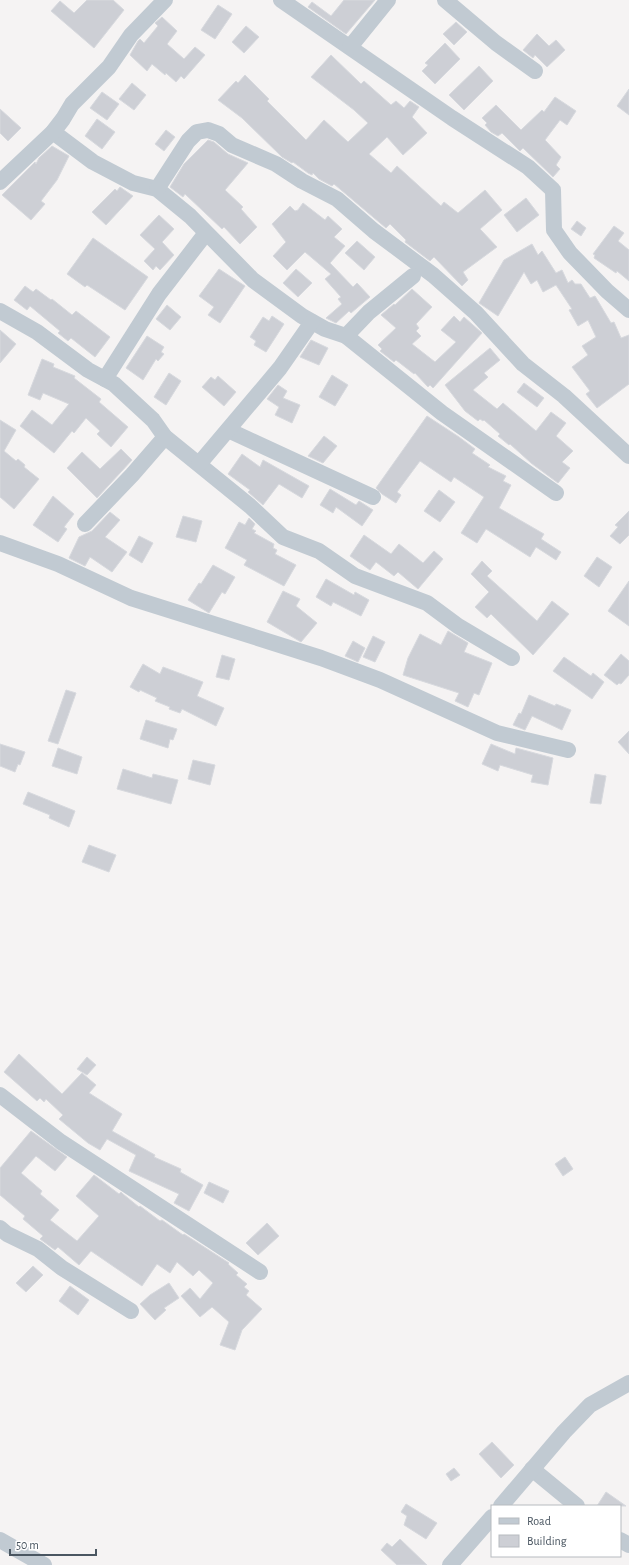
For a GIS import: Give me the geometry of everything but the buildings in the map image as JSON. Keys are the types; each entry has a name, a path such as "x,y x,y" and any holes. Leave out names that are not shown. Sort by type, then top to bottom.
{"street":[{"path":"0,182 53,132 72,104 109,67 131,35 164,0"},
{"path":"350,47 388,0"},
{"path":"445,0 496,43 535,71"},
{"path":"292,3 350,47 452,118 528,167 553,190 554,230 570,253 607,291 629,310"},
{"path":"157,189 188,141 197,132 208,130 219,134 232,145 276,164 302,181 337,198 374,231 433,275 476,312 523,364 564,396 629,456"},
{"path":"53,132 93,162 133,183 157,189 190,216 252,280 312,322 346,336 442,413 556,493"},
{"path":"105,379 159,294 206,234"},
{"path":"346,336 369,312 413,276"},
{"path":"0,311 37,332 88,370 114,384 153,420 165,437 250,506 283,537 319,551 355,576 427,603 458,626 512,658"},
{"path":"199,464 280,368 312,322"},
{"path":"228,430 373,497"},
{"path":"85,524 132,475 165,437"},
{"path":"0,543 58,564 131,598 321,658 380,680 497,733 568,750"},
{"path":"0,1095 61,1142 260,1272"},
{"path":"0,1228 7,1234 38,1249 62,1268 131,1311"},
{"path":"502,1505 564,1432 590,1405 629,1383"},
{"path":"532,1470 576,1505"},
{"path":"450,1565 491,1518"},
{"path":"0,1540 44,1565"}]}
